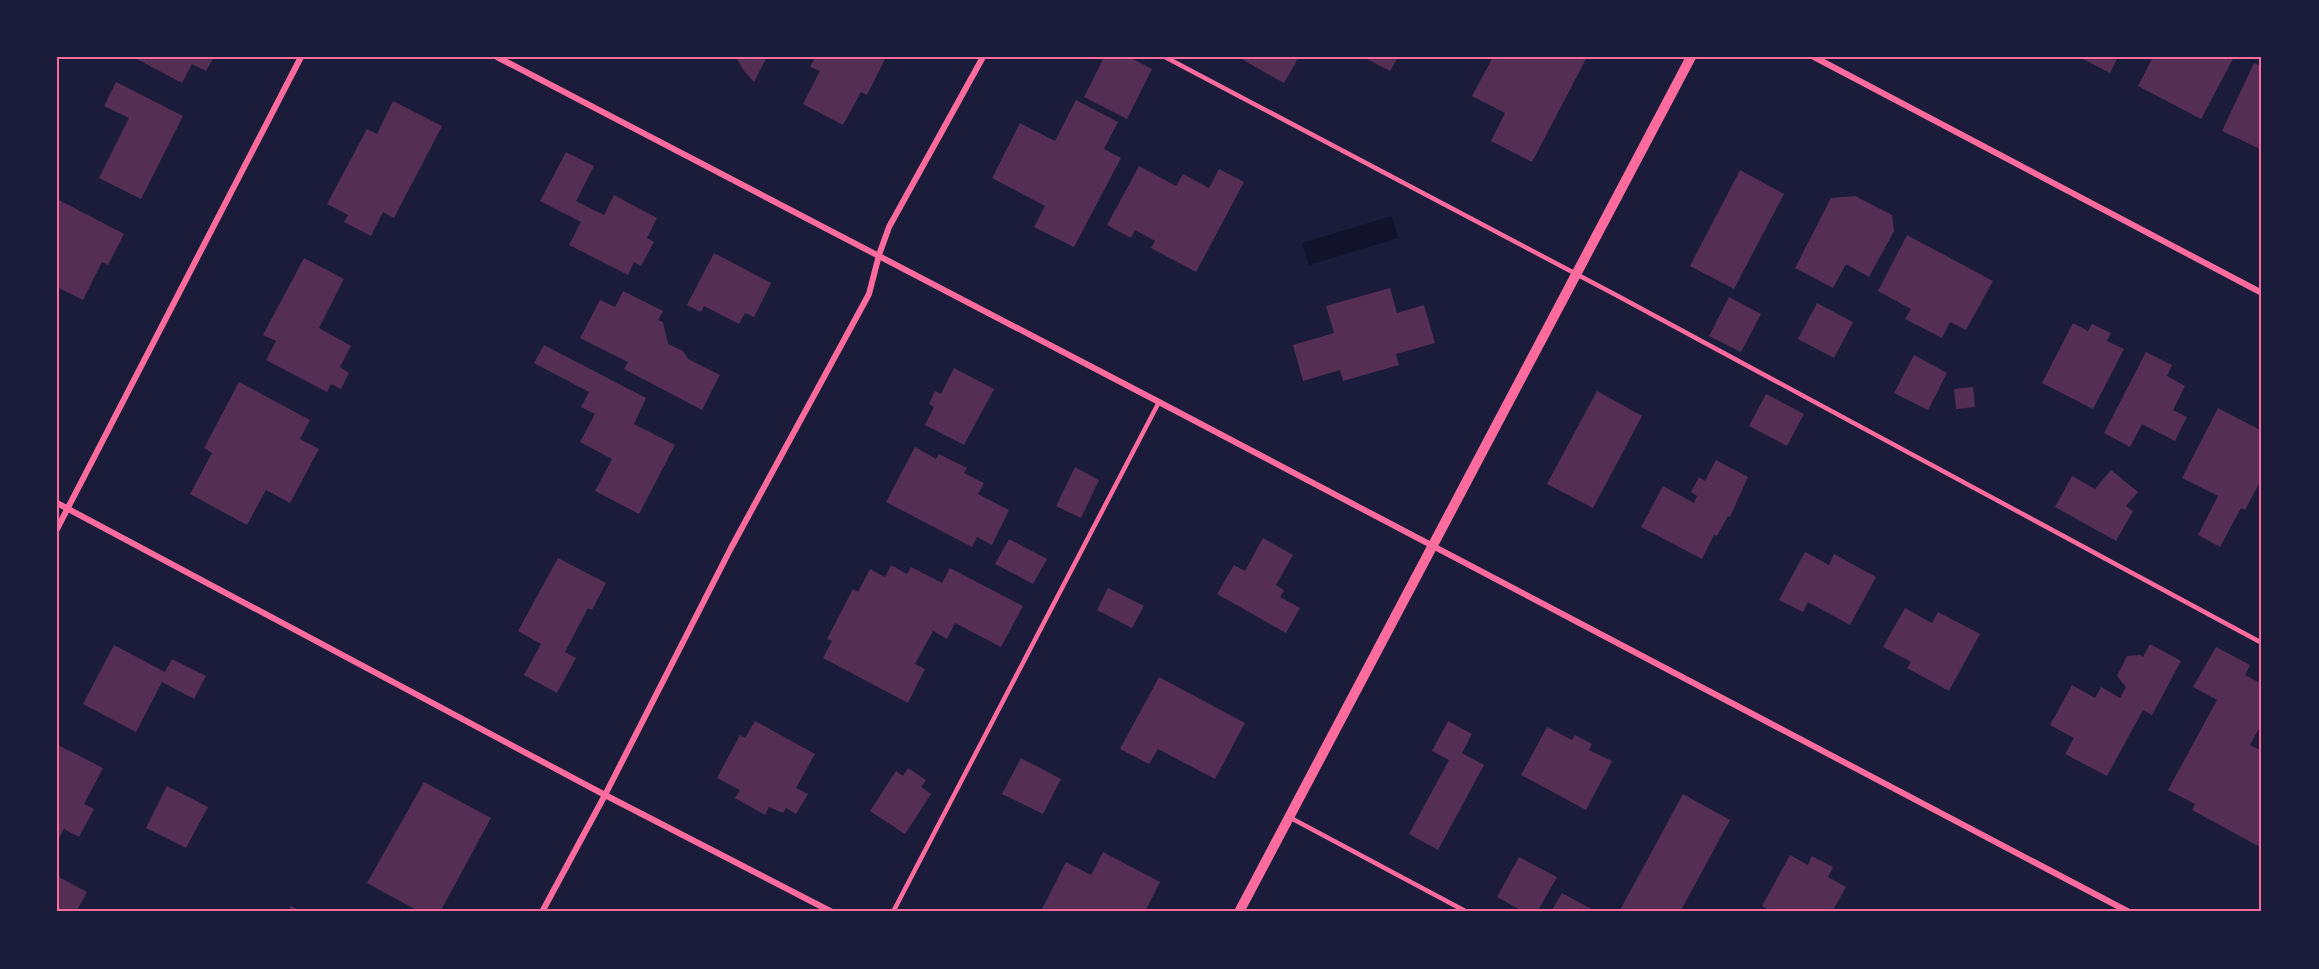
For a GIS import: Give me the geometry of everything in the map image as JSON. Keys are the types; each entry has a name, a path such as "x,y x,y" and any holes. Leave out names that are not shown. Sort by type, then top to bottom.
{"street":[{"path":"57,529 302,57"},
{"path":"497,57 879,255 2129,912"},
{"path":"542,912 605,795 731,548 870,294 879,255 889,227 983,57"},
{"path":"1239,912 1691,57"},
{"path":"1814,57 2262,293"},
{"path":"57,503 605,795 832,912"}],"lane":[{"path":"1165,57 1576,274 2262,643"},
{"path":"893,912 1159,402"},
{"path":"1289,817 1467,912"}],"shaded area":[{"path":"1392,216 1398,238 1309,265 1302,243"}],"building":[{"path":"133,57 214,57 206,71 192,64 182,83"},
{"path":"736,57 767,57 754,82"},
{"path":"815,57 881,57 885,59 867,95 861,92 843,125 803,104 820,71 810,67"},
{"path":"1104,57 1129,57 1152,69 1127,119 1084,97"},
{"path":"1245,57 1299,57 1284,83 1243,60"},
{"path":"1363,57 1398,57 1390,71"},
{"path":"1493,57 1582,57 1586,59 1532,162 1491,141 1505,113 1472,96"},
{"path":"2079,57 2118,57 2110,73"},
{"path":"2153,57 2234,57 2201,119 2138,86"},
{"path":"2254,63 2262,67 2262,150 2222,131"},
{"path":"116,82 183,116 141,199 99,178 129,118 104,106"},
{"path":"1076,100 1118,122 1104,149 1121,158 1074,247 1034,227 1045,206 992,178 1020,123 1055,141"},
{"path":"393,101 442,126 394,218 383,212 371,236 344,222 348,215 327,204 367,129 377,134"},
{"path":"566,152 594,166 576,201 604,215 614,195 657,218 647,238 654,242 641,266 634,262 628,275 569,245 581,222 540,201"},
{"path":"1139,166 1176,186 1183,174 1209,188 1219,169 1244,182 1196,272 1151,248 1155,241 1135,230 1131,238 1107,225"},
{"path":"1740,170 1784,194 1734,289 1690,266"},
{"path":"1855,196 1892,215 1894,231 1869,277 1846,264 1833,288 1795,268 1831,198"},
{"path":"57,199 124,234 108,265 102,262 83,300 57,287"},
{"path":"1907,235 1993,281 1966,330 1950,322 1942,338 1905,319 1911,309 1878,291"},
{"path":"714,253 771,283 754,317 745,313 739,324 704,306 701,312 687,305"},
{"path":"304,258 344,279 319,328 351,346 340,367 349,373 341,389 331,384 327,392 266,360 276,341 263,335"},
{"path":"1390,288 1397,313 1424,305 1435,343 1396,354 1399,365 1343,381 1340,370 1303,381 1293,345 1334,333 1326,306"},
{"path":"623,291 663,311 658,320 663,322 668,344 683,351 688,359 720,375 702,410 624,369 628,362 580,338 600,300 615,307"},
{"path":"1729,297 1761,314 1741,352 1709,336"},
{"path":"1817,303 1853,322 1834,358 1798,339"},
{"path":"2073,323 2088,331 2092,324 2111,333 2107,341 2124,349 2093,409 2042,383"},
{"path":"544,345 646,398 634,424 675,445 639,514 595,491 612,459 580,442 595,414 581,407 589,392 534,363"},
{"path":"2146,352 2172,365 2167,376 2185,386 2173,410 2187,417 2175,441 2142,424 2130,447 2104,433"},
{"path":"1914,355 1947,373 1928,410 1894,393"},
{"path":"954,368 994,389 964,445 925,425 934,407 929,404 935,391 941,394"},
{"path":"239,382 310,420 300,439 319,449 290,503 266,490 247,525 190,494 212,453 204,448"},
{"path":"1973,387 1975,407 1956,409 1954,389"},
{"path":"1597,391 1642,416 1593,508 1547,484"},
{"path":"1766,394 1804,414 1787,446 1749,426"},
{"path":"2218,408 2262,431 2262,478 2245,510 2241,508 2220,547 2198,535 2218,496 2182,478"},
{"path":"915,447 936,459 939,454 967,468 964,473 984,483 978,494 1009,510 992,545 977,537 972,547 886,502"},
{"path":"1716,460 1748,477 1730,517 1728,516 1717,536 1714,535 1702,559 1641,527 1663,486 1694,503 1697,496 1691,492 1699,477 1705,481"},
{"path":"1075,467 1099,480 1081,518 1056,506"},
{"path":"2111,470 2138,492 2126,506 2133,511 2116,541 2055,507 2072,476 2095,489"},
{"path":"1263,538 1293,555 1276,585 1284,590 1280,597 1300,608 1286,633 1217,594 1234,565 1245,571"},
{"path":"1009,539 1047,559 1033,584 995,564"},
{"path":"1805,552 1829,565 1834,554 1876,577 1850,625 1808,602 1803,612 1779,600"},
{"path":"558,558 606,583 592,610 588,608 565,652 576,658 557,693 524,675 541,644 518,631"},
{"path":"891,565 907,574 911,567 942,583 950,568 1023,606 1001,647 955,623 947,639 933,631 915,664 925,669 908,703 823,658 832,641 827,639 853,589 858,592 870,569 885,577"},
{"path":"1108,588 1144,606 1132,628 1097,610"},
{"path":"1905,608 1932,623 1938,612 1980,634 1949,691 1907,668 1911,662 1883,647"},
{"path":"2150,644 2181,661 2152,715 2143,710 2107,776 2065,754 2074,738 2050,725 2072,685 2095,698 2101,687 2120,698 2126,687 2117,676 2127,656 2140,655 2143,657"},
{"path":"114,645 165,672 172,659 206,676 194,699 162,682 136,732 83,704"},
{"path":"2216,647 2250,665 2245,675 2262,684 2262,723 2250,745 2262,751 2262,779 2259,785 2262,787 2262,842 2260,847 2192,810 2195,804 2168,790 2217,700 2193,687"},
{"path":"1159,677 1245,723 1215,779 1158,749 1149,764 1120,749"},
{"path":"755,721 815,754 796,788 808,794 796,814 786,808 783,813 769,807 765,815 735,798 740,790 717,778 740,735 745,738"},
{"path":"1448,721 1472,734 1462,753 1484,765 1438,850 1409,834 1449,760 1432,751"},
{"path":"1547,727 1572,740 1575,735 1592,744 1589,750 1612,761 1586,810 1521,775"},
{"path":"58,745 103,768 84,804 94,809 79,837 64,829 59,838 57,837"},
{"path":"1021,758 1061,779 1043,814 1002,794"},
{"path":"908,768 926,780 921,787 931,794 905,834 870,811 896,771 903,776"},
{"path":"424,782 491,818 440,912 420,912 367,883"},
{"path":"167,786 208,807 186,848 146,828"},
{"path":"1683,794 1730,820 1680,912 1619,912"},
{"path":"1103,852 1160,882 1145,912 1047,912 1042,909 1066,862 1091,875"},
{"path":"1790,855 1808,865 1812,856 1833,867 1828,877 1846,887 1832,912 1772,912 1762,906"},
{"path":"1519,857 1557,877 1537,912 1524,912 1497,897"},
{"path":"57,876 87,892 76,912 57,912"},
{"path":"1562,893 1597,912 1551,912"},
{"path":"291,906 303,912 288,912"}]}
